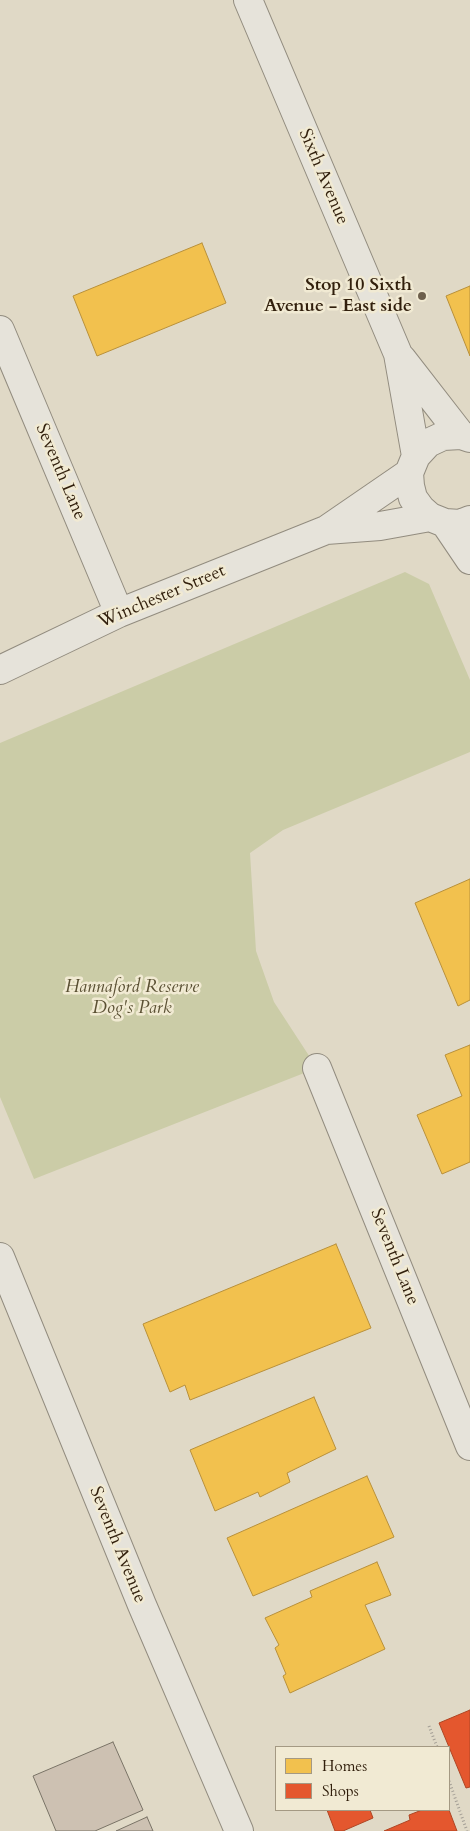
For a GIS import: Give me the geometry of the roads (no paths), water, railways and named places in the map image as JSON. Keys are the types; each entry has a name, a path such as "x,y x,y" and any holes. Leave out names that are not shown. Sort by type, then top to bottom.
{"street":[{"name":"Sixth Avenue","path":"248,0 398,354 413,465 410,486 413,498 420,509 448,520"},
{"name":"Seventh Lane","path":"0,330 119,613"},
{"name":"Sixth Avenue","path":"398,354 466,437"},
{"name":"Winchester Street","path":"0,670 119,613 326,530 413,465 428,442 443,436 466,437"},
{"name":"Winchester Street","path":"326,530 448,520"},
{"path":"448,520 470,560"},
{"name":"Seventh Lane","path":"317,1068 470,1446"},
{"name":"Seventh Avenue","path":"0,1257 142,1605 239,1831"}],"place":[{"name":"Stop 10 Sixth Avenue - East side","path":"422,296"}],"park label":[{"name":"Hannaford Reserve Dog's Park","path":"132,998"}]}
